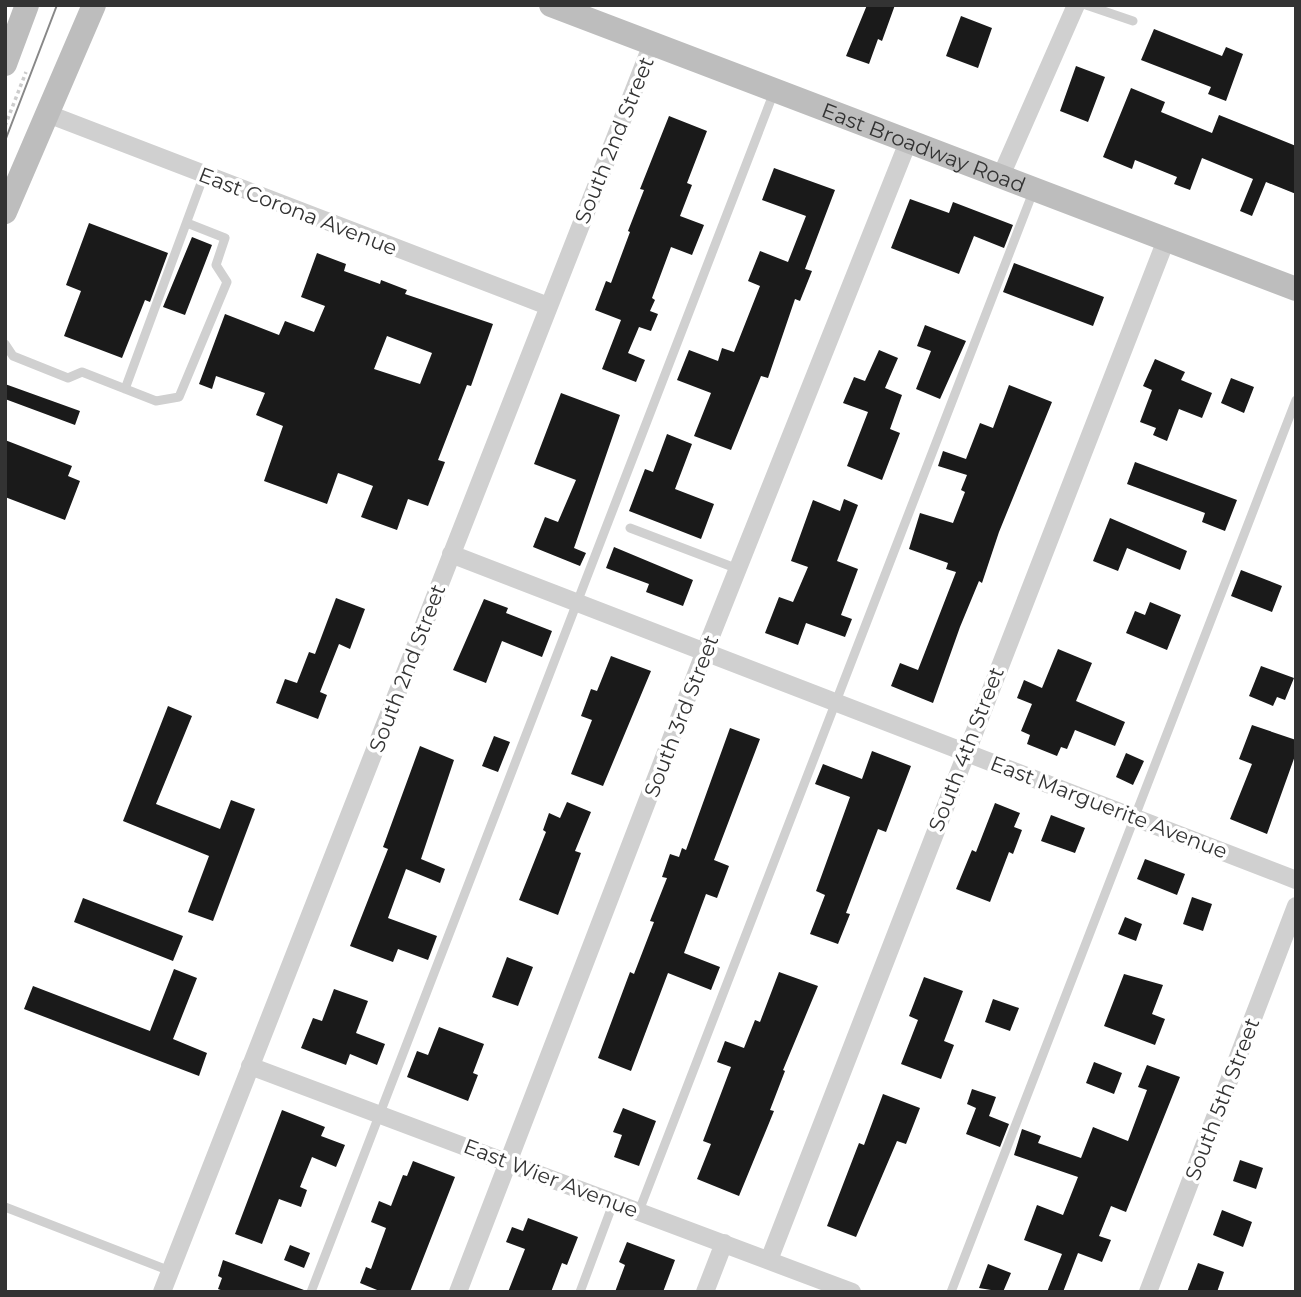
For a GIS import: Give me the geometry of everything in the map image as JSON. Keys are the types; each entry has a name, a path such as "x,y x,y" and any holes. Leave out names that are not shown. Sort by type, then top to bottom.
{"main road":[{"path":"5,64 27,5"},
{"path":"5,212 94,5"},
{"name":"East Broadway Road","path":"551,5 1000,178 1295,287"}],"street":[{"path":"1000,178 1076,5"},
{"name":"South 2nd Street","path":"162,1292 652,44"},
{"name":"East Corona Avenue","path":"48,114 548,306"},
{"name":"South 3rd Street","path":"458,1292 705,651 908,142"},
{"name":"South 4th Street","path":"769,1259 1166,240"},
{"name":"East Marguerite Avenue","path":"452,554 1296,880"},
{"name":"South 5th Street","path":"1148,1292 1296,906"},
{"name":"East Wier Avenue","path":"250,1066 852,1292"},
{"path":"705,1292 724,1242"}],"lane":[{"path":"1086,5 1133,21"},
{"path":"311,1292 775,91"},
{"path":"125,389 204,175"},
{"path":"639,1210 1034,190"},
{"path":"5,344 13,356 68,378 82,372 156,401 179,397 227,282 216,265 225,238 187,223"},
{"path":"951,1292 1296,400"},
{"path":"630,528 738,569"},
{"path":"580,1292 614,1201"},
{"path":"5,1207 170,1271"}],"building":[{"path":"867,5 895,5 882,41 878,39 869,64 846,56"},
{"path":"961,16 992,28 978,68 946,56"},
{"path":"1154,29 1222,56 1226,47 1243,54 1226,101 1208,94 1211,87 1141,60"},
{"path":"1076,66 1105,77 1088,122 1060,111"},
{"path":"1131,88 1165,102 1161,112 1212,133 1219,115 1296,146 1296,194 1266,182 1252,216 1240,211 1253,179 1202,158 1190,190 1174,184 1177,177 1135,160 1132,169 1103,157"},
{"path":"669,116 707,131 687,183 692,185 680,216 704,225 692,255 671,247 652,298 655,300 650,311 658,314 651,331 639,327 628,353 645,360 636,382 602,369 621,320 595,310 606,281 611,283 644,190 640,189"},
{"path":"774,168 835,190 805,269 812,271 800,301 795,299 768,378 761,376 731,450 694,436 711,393 677,380 689,350 718,361 722,348 734,352 760,286 748,281 760,251 788,262 806,216 762,200"},
{"path":"910,199 949,213 953,202 1013,225 1004,248 974,236 959,274 891,248"},
{"path":"89,223 168,253 150,302 145,300 122,358 64,336 81,291 66,285"},
{"path":"192,237 212,245 185,315 163,307"},
{"path":"317,253 346,264 344,271 380,284 381,280 407,290 405,294 493,324 471,386 467,385 438,460 445,462 428,506 408,499 397,530 361,517 373,486 344,475 338,473 327,504 264,481 283,426 256,415 265,393 216,376 212,389 199,384 225,314 279,335 285,321 314,332 325,306 301,297","holes":["387,336 432,353 420,384 374,369"]},
{"path":"1014,263 1104,297 1093,326 1003,292"},
{"path":"925,325 966,341 940,399 916,389 931,351 917,346"},
{"path":"879,350 898,358 885,388 902,395 890,429 900,433 882,480 847,466 868,412 843,403 854,377 865,381"},
{"path":"1155,359 1185,372 1181,380 1212,393 1202,418 1179,409 1167,441 1153,435 1156,428 1140,422 1152,390 1143,386"},
{"path":"1231,378 1254,387 1244,413 1221,403"},
{"path":"5,384 80,411 75,425 5,399"},
{"path":"1009,385 1052,402 999,532 982,583 979,581 960,627 933,703 891,686 900,663 918,670 956,572 946,569 948,563 909,549 920,513 953,523 965,492 961,490 967,475 938,466 943,451 966,459 980,423 993,428"},
{"path":"561,393 620,415 574,548 586,553 580,566 533,547 545,517 558,522 576,480 534,464"},
{"path":"667,434 692,444 675,489 714,504 701,539 629,511 645,469 653,472"},
{"path":"5,440 72,466 68,476 80,481 65,520 5,497"},
{"path":"1135,462 1237,500 1225,531 1202,522 1205,513 1127,484"},
{"path":"844,499 858,505 837,561 858,569 841,615 852,619 845,637 806,623 798,645 765,633 779,597 793,602 808,567 791,561 813,500 840,511"},
{"path":"1110,518 1187,551 1180,570 1127,548 1118,571 1093,561"},
{"path":"614,547 693,580 683,606 646,592 649,584 606,568"},
{"path":"1241,570 1282,586 1272,612 1231,596"},
{"path":"336,598 365,609 350,649 339,644 320,692 327,695 318,719 276,703 285,679 297,683 309,652 315,654"},
{"path":"484,599 508,608 506,613 552,631 542,657 502,641 486,683 453,670"},
{"path":"1150,602 1181,615 1167,650 1126,633 1135,611 1145,615"},
{"path":"1058,649 1092,663 1076,701 1125,722 1115,746 1075,730 1067,749 1061,747 1057,756 1027,744 1030,735 1021,731 1032,704 1017,698 1024,680 1042,688"},
{"path":"611,656 651,671 603,786 571,774 592,720 581,716 591,689 597,691"},
{"path":"1261,666 1294,678 1285,700 1277,697 1273,706 1249,696"},
{"path":"168,706 192,716 156,804 220,829 231,800 255,809 213,921 188,912 209,856 123,821"},
{"path":"1252,725 1296,740 1296,753 1267,834 1230,819 1252,764 1239,759"},
{"path":"730,728 760,739 714,860 729,866 717,898 706,894 684,953 720,967 711,990 668,973 631,1071 598,1058 630,972 634,974 654,922 650,921 667,878 662,877 670,854 679,857 682,848 686,850"},
{"path":"494,736 510,742 498,772 482,766"},
{"path":"420,746 454,760 421,859 445,869 440,883 406,869 388,918 437,936 428,960 398,949 393,962 350,946 388,849 383,847"},
{"path":"872,751 911,766 886,832 878,829 846,913 850,914 838,944 810,934 825,895 816,891 850,797 815,784 823,764 862,779"},
{"path":"1126,753 1144,761 1133,785 1116,777"},
{"path":"567,802 591,812 575,851 581,853 558,915 519,900 546,832 543,830 549,813 560,818"},
{"path":"995,803 1020,813 1014,827 1022,830 1013,854 1009,852 990,902 956,889 972,850 976,852"},
{"path":"1051,815 1085,828 1075,853 1041,841"},
{"path":"1145,859 1185,874 1177,895 1137,879"},
{"path":"1192,897 1212,904 1203,931 1183,924"},
{"path":"83,898 183,936 173,961 74,922"},
{"path":"1125,917 1142,924 1136,941 1118,934"},
{"path":"507,957 533,967 518,1006 492,997"},
{"path":"174,969 197,978 173,1039 207,1053 199,1076 24,1009 33,986 150,1031"},
{"path":"779,972 818,986 783,1070 785,1071 770,1110 774,1111 739,1196 697,1179 711,1144 703,1141 731,1067 717,1062 725,1041 744,1048 755,1020 760,1022"},
{"path":"1124,974 1163,985 1152,1014 1165,1019 1155,1045 1104,1026"},
{"path":"924,977 963,991 944,1041 954,1045 941,1079 901,1064 918,1020 909,1016"},
{"path":"334,989 368,1001 356,1033 385,1044 377,1065 350,1054 346,1065 301,1048 313,1018 322,1021"},
{"path":"993,999 1019,1008 1010,1031 985,1022"},
{"path":"439,1027 484,1044 473,1073 478,1075 468,1101 407,1077 417,1051 428,1055"},
{"path":"1094,1062 1122,1073 1114,1094 1086,1083"},
{"path":"1147,1065 1180,1077 1126,1212 1111,1206 1099,1236 1111,1240 1102,1262 1078,1253 1063,1292 1047,1292 1062,1254 1024,1240 1037,1205 1063,1215 1078,1177 1014,1155 1022,1129 1041,1136 1038,1143 1081,1158 1093,1127 1128,1141 1147,1090 1138,1087"},
{"path":"972,1089 996,1097 989,1116 1009,1124 1000,1147 966,1134 976,1108 967,1104"},
{"path":"883,1094 920,1108 906,1144 897,1141 856,1237 827,1226 859,1143 864,1145"},
{"path":"623,1108 656,1121 639,1166 614,1157 622,1135 613,1132"},
{"path":"282,1110 325,1127 321,1136 345,1145 336,1167 312,1157 300,1187 307,1190 301,1207 279,1199 262,1244 235,1234"},
{"path":"1240,1160 1263,1168 1256,1189 1233,1181"},
{"path":"413,1161 455,1177 410,1292 382,1292 360,1283 366,1267 371,1269 386,1228 371,1222 379,1201 391,1206 403,1175 407,1176"},
{"path":"1222,1210 1252,1222 1243,1247 1213,1235"},
{"path":"528,1218 578,1237 567,1265 562,1263 551,1292 508,1292 525,1249 506,1242 512,1227 523,1231"},
{"path":"627,1242 675,1260 663,1292 615,1292 625,1265 619,1262"},
{"path":"290,1245 310,1253 304,1268 284,1260"},
{"path":"223,1260 304,1292 226,1292 218,1289 222,1278 218,1276"},
{"path":"1198,1263 1224,1272 1217,1292 1187,1292"},
{"path":"988,1264 1011,1273 1003,1292 979,1288"}],"tram line":[{"path":"5,141 57,5"}]}
